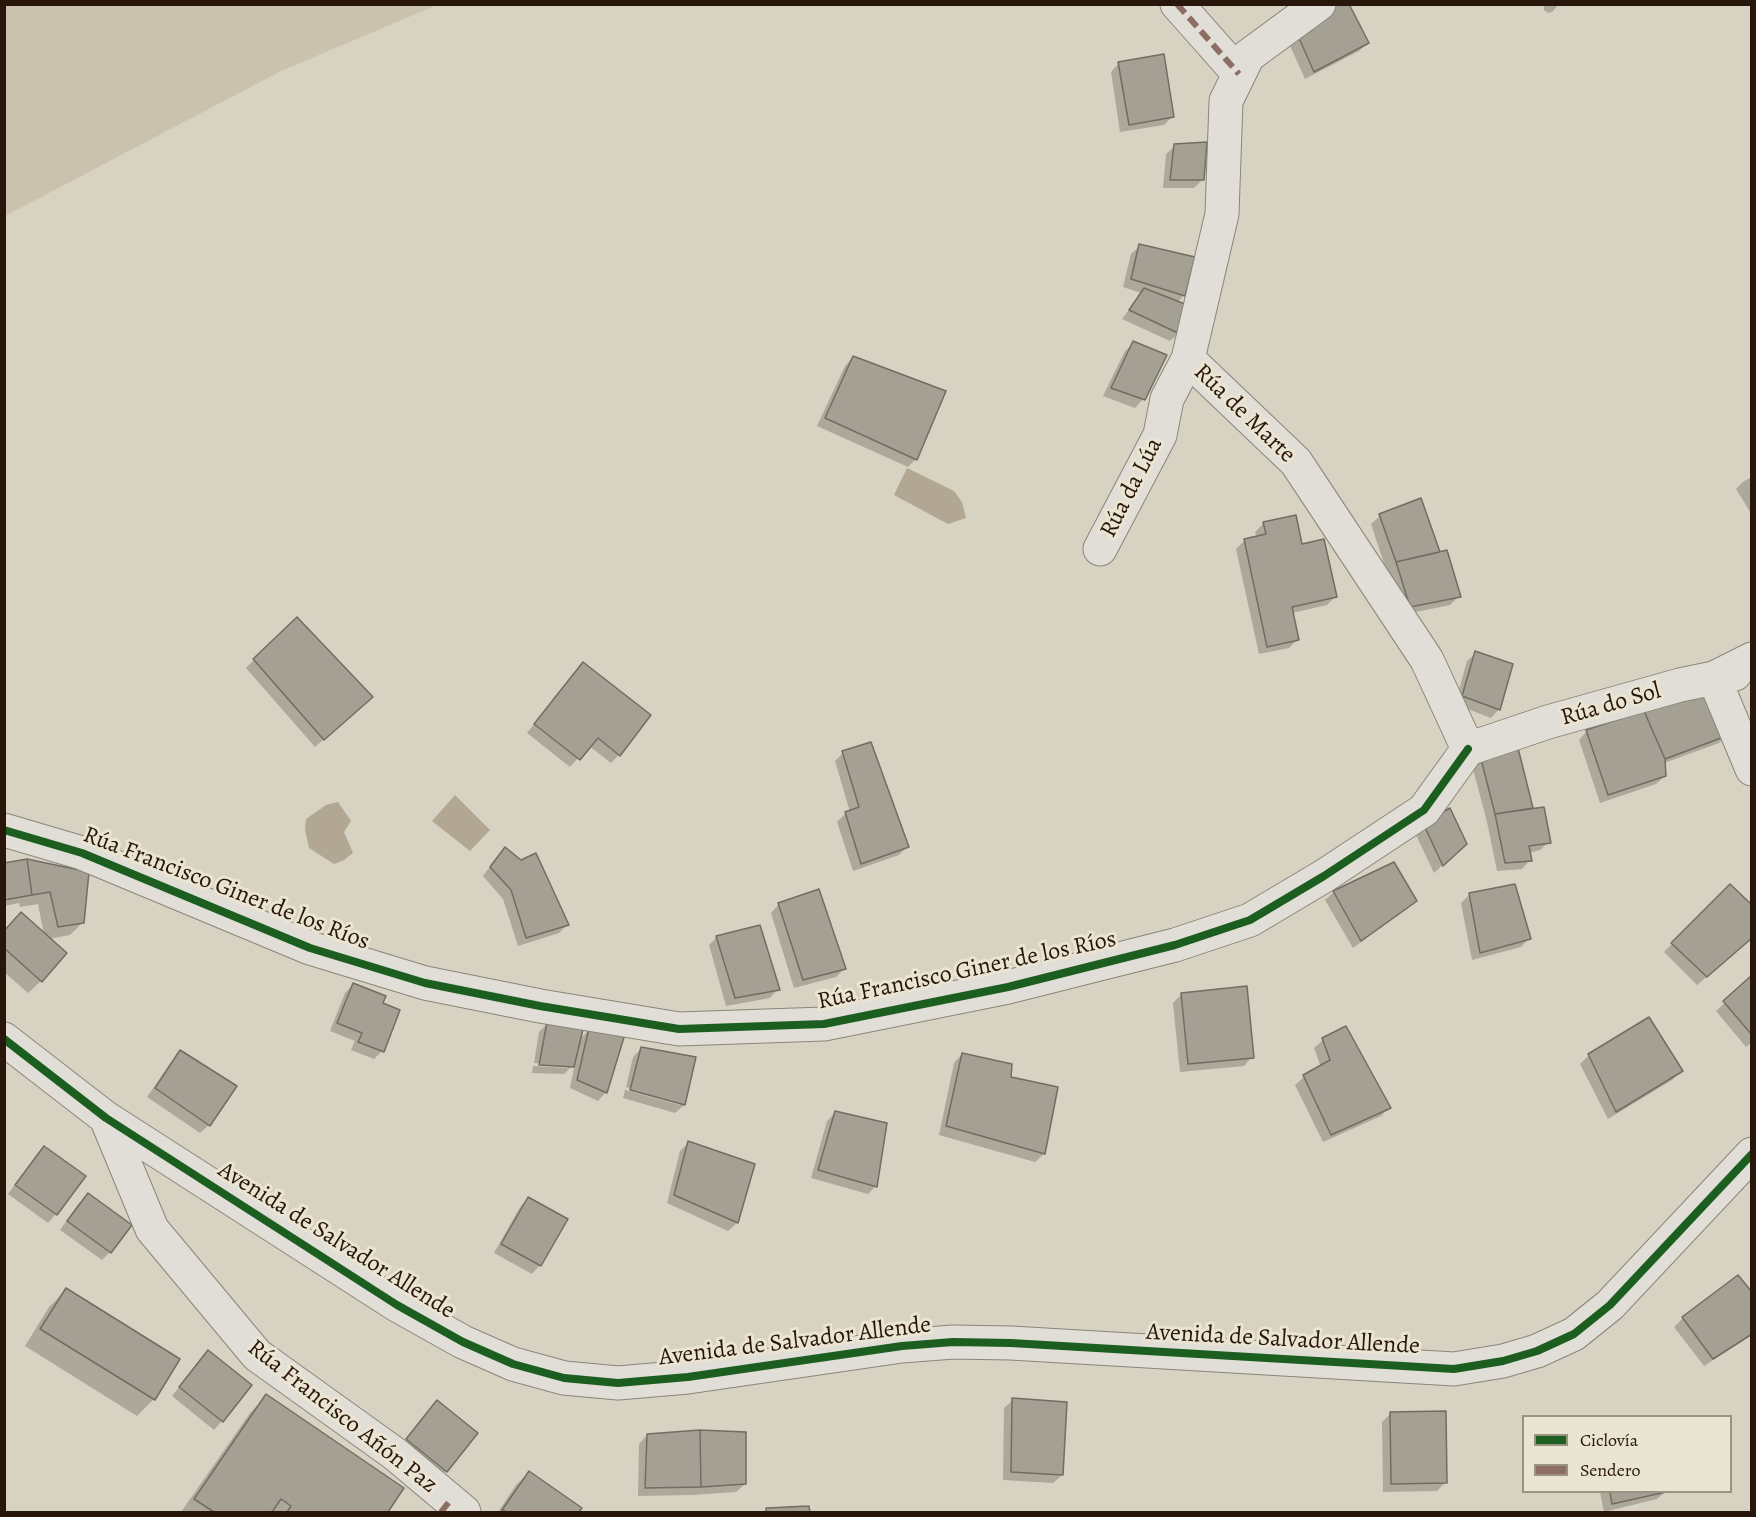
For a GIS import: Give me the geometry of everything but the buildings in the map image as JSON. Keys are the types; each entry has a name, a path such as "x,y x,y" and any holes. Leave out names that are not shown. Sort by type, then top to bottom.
{"street":[{"path":"1177,4 1239,74"},
{"name":"Rúa de Marte","path":"1318,4 1248,56 1226,101 1222,214 1188,359 1296,462 1427,660 1468,748"},
{"name":"Rúa da Lúa","path":"1100,549 1160,435 1167,399 1188,359"},
{"name":"Rúa do Sol","path":"1468,748 1559,719 1714,678 1752,659"},
{"path":"1752,672 1714,678 1752,769"},
{"name":"Rúa Francisco Giner de los Ríos","path":"4,830 82,853 310,948 425,983 540,1006 679,1029 824,1024 1008,987 1175,945 1250,920 1324,876 1425,810 1468,748"},
{"name":"Avenida de Salvador Allende","path":"4,1039 106,1118 397,1305 463,1342 513,1364 564,1378 618,1383 688,1377 891,1348 952,1342 1023,1344 1454,1369 1503,1361 1537,1351 1574,1334 1610,1305 1752,1154"},
{"name":"Rúa Francisco Añón Paz","path":"106,1118 152,1229 257,1355 394,1454 451,1509"}],"shaded area":[{"path":"5,4 437,5 281,71 5,216"},
{"path":"907,468 954,491 962,502 966,518 948,524 894,495"},
{"path":"455,795 490,830 470,851 432,821"},
{"path":"338,802 351,821 344,832 353,853 334,864 309,848 305,830 306,819 326,805"}],"marked path":[{"path":"1177,4 1239,74"},
{"path":"441,1512 449,1502"}],"cycle path":[{"path":"4,830 82,853 310,948 425,983 540,1006 679,1029 824,1024 1008,987 1175,945 1250,920 1324,876 1424,810 1468,749"},
{"path":"4,1039 106,1118 397,1305 463,1342 513,1364 564,1378 618,1383 688,1377 902,1346 953,1342 1011,1343 1454,1369 1503,1361 1537,1351 1574,1334 1610,1305 1752,1154"}]}
